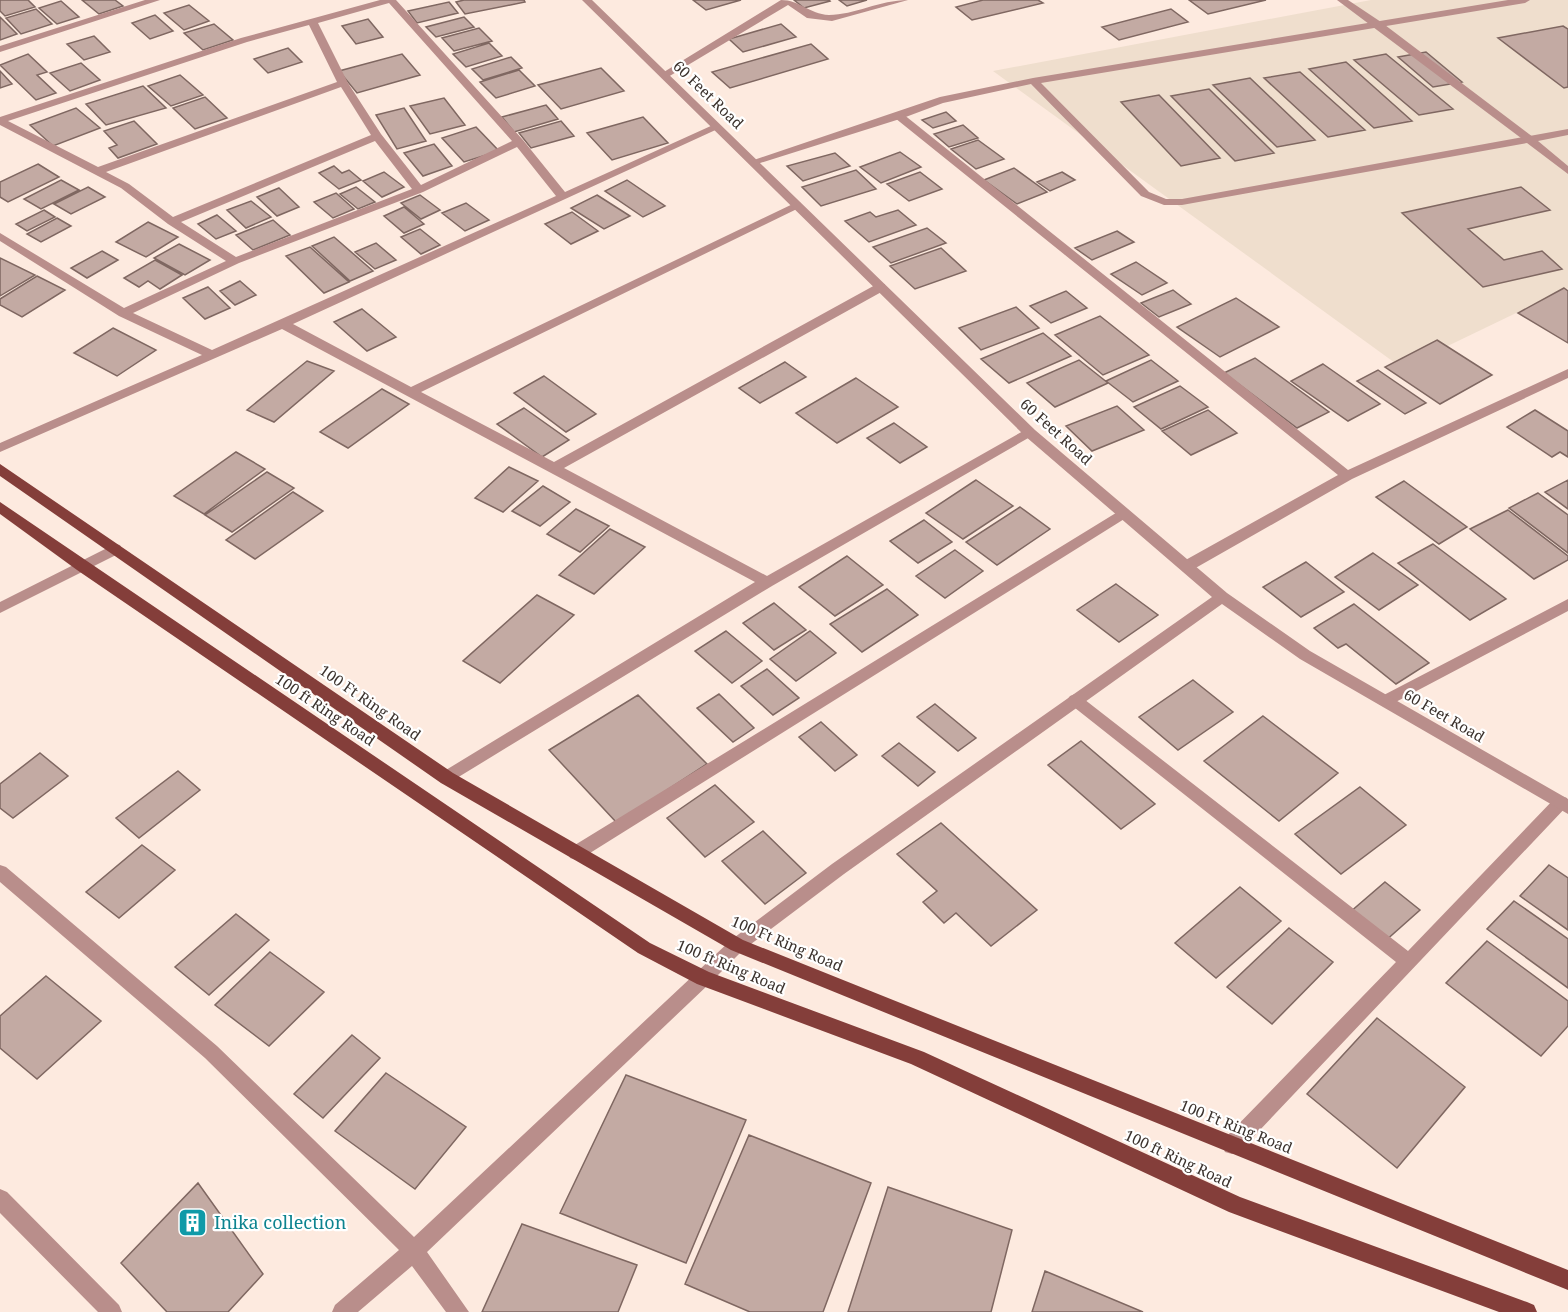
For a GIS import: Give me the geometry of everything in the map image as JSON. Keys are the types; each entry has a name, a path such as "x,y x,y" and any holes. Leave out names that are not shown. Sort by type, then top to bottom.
{"main road":[{"name":"100 Ft Ring Road","path":"0,469 447,778 737,945 1568,1280"},
{"name":"100 ft Ring Road","path":"0,507 82,566 644,948 703,978 917,1058 1236,1205 1526,1312"}],"street":[{"path":"0,49 153,0"},
{"path":"0,120 244,40 391,0 519,142 563,197"},
{"name":"60 Feet Road","path":"587,0 1030,433 1222,597 1305,655 1564,805"},
{"path":"664,75 787,0 810,16 832,18 903,0"},
{"path":"1342,0 1378,24 1568,171"},
{"path":"753,162 898,116 940,100 1033,81 1525,0"},
{"path":"312,21 343,83 377,136 419,190"},
{"path":"1033,81 1145,195 1164,202 1182,202 1568,132"},
{"path":"95,172 343,83"},
{"path":"898,116 1347,476"},
{"path":"0,120 125,186 172,222 235,261"},
{"path":"0,448 283,324 717,127"},
{"path":"172,222 377,136"},
{"path":"123,313 235,261 419,190 519,142"},
{"path":"411,392 797,205"},
{"path":"0,236 123,313 212,355"},
{"path":"554,468 881,287"},
{"path":"283,324 767,582"},
{"path":"1187,566 1347,476 1568,373"},
{"path":"447,778 767,582 1030,433"},
{"path":"576,853 1124,513"},
{"path":"0,608 115,549"},
{"path":"342,1312 414,1251 737,945 837,869 1222,597"},
{"path":"1385,701 1568,604"},
{"path":"1075,700 1409,962"},
{"path":"1232,1145 1564,805"},
{"path":"0,872 212,1052 414,1251 459,1312"},
{"path":"0,1199 112,1312"}],"shaded area":[{"path":"1371,0 1568,0 1568,288 1402,368 993,71"}],"building":[{"path":"0,0 28,0 35,7 5,16 0,11"},
{"path":"82,0 115,0 123,6 99,14"},
{"path":"524,0 525,2 465,14 456,2"},
{"path":"693,0 741,0 706,10"},
{"path":"794,0 829,0 830,1 804,8"},
{"path":"839,0 867,0 847,6"},
{"path":"983,0 1038,0 1043,3 972,20 956,7"},
{"path":"1189,0 1266,0 1208,14"},
{"path":"61,1 79,17 57,24 39,8"},
{"path":"449,2 458,13 417,23 408,11"},
{"path":"189,5 209,21 184,30 164,13"},
{"path":"36,9 52,24 21,34 6,18"},
{"path":"1171,9 1188,22 1119,40 1102,27"},
{"path":"155,15 173,31 150,39 132,23"},
{"path":"0,17 17,34 0,40"},
{"path":"464,17 474,27 436,37 426,27"},
{"path":"368,19 383,37 356,44 342,26"},
{"path":"214,24 233,40 203,50 184,33"},
{"path":"781,24 796,37 743,52 729,39"},
{"path":"1563,26 1568,29 1568,87 1564,88 1498,38"},
{"path":"479,28 492,41 454,51 442,38"},
{"path":"94,36 110,52 84,60 67,44"},
{"path":"489,43 502,56 466,67 453,54"},
{"path":"811,44 828,59 730,88 712,72"},
{"path":"288,48 302,62 268,73 254,59"},
{"path":"1426,52 1462,82 1433,87 1398,57"},
{"path":"28,54 47,72 37,75 56,93 36,100 0,65"},
{"path":"402,54 420,75 357,93 339,71"},
{"path":"1386,54 1453,109 1419,115 1354,60"},
{"path":"511,57 522,68 483,80 472,69"},
{"path":"1346,62 1412,121 1374,128 1309,69"},
{"path":"81,63 100,80 70,91 50,73"},
{"path":"601,68 624,91 561,109 538,85"},
{"path":"519,70 535,86 496,98 480,82"},
{"path":"0,71 12,84 0,88"},
{"path":"1300,72 1365,130 1328,137 1264,78"},
{"path":"180,75 203,95 171,106 148,86"},
{"path":"1250,78 1315,140 1277,147 1213,85"},
{"path":"143,86 166,108 106,125 86,104"},
{"path":"1209,89 1274,153 1235,161 1171,96"},
{"path":"1159,95 1220,158 1181,166 1121,102"},
{"path":"205,97 227,118 195,129 173,108"},
{"path":"444,98 465,125 430,134 410,106"},
{"path":"546,105 558,119 514,132 502,117"},
{"path":"76,108 100,128 53,146 30,125"},
{"path":"404,108 426,141 397,149 376,115"},
{"path":"946,112 956,121 933,128 922,120"},
{"path":"643,117 668,143 612,160 587,133"},
{"path":"134,121 157,144 118,158 109,148 117,145 104,131"},
{"path":"561,121 574,136 531,148 519,133"},
{"path":"963,125 978,138 949,147 934,134"},
{"path":"476,127 499,151 464,162 442,138"},
{"path":"978,140 1004,159 976,169 951,149"},
{"path":"434,144 452,166 423,176 404,153"},
{"path":"900,152 921,167 881,183 860,167"},
{"path":"835,153 850,166 803,181 787,166"},
{"path":"38,164 59,177 8,202 0,197 0,182"},
{"path":"334,166 342,173 349,170 361,180 339,189 319,173"},
{"path":"1014,168 1047,192 1017,204 984,180"},
{"path":"856,170 876,189 821,206 802,187"},
{"path":"384,172 404,187 382,197 363,181"},
{"path":"920,172 942,189 909,201 887,184"},
{"path":"1062,172 1075,180 1050,191 1037,182"},
{"path":"61,180 79,190 41,209 24,199"},
{"path":"627,180 665,206 643,217 605,191"},
{"path":"88,187 105,197 71,214 54,204"},
{"path":"356,187 375,202 358,209 340,194"},
{"path":"1521,187 1550,210 1468,229 1504,260 1542,251 1562,269 1483,287 1402,213"},
{"path":"279,188 299,207 277,216 257,197"},
{"path":"336,193 354,209 333,218 314,202"},
{"path":"420,195 440,210 421,219 401,203"},
{"path":"597,195 630,216 604,229 571,208"},
{"path":"251,201 271,217 246,228 227,210"},
{"path":"466,203 489,220 465,231 442,213"},
{"path":"404,207 424,224 404,233 384,216"},
{"path":"44,210 55,217 27,231 16,224"},
{"path":"898,210 916,225 869,242 845,221 870,212 876,217"},
{"path":"572,212 598,231 571,244 545,224"},
{"path":"217,215 236,231 216,239 198,224"},
{"path":"57,218 71,226 41,242 27,234"},
{"path":"273,220 290,235 253,250 236,235"},
{"path":"148,222 178,237 146,257 116,242"},
{"path":"927,228 946,243 891,263 873,247"},
{"path":"420,229 440,245 421,254 401,237"},
{"path":"1117,231 1134,242 1092,260 1075,248"},
{"path":"334,237 373,271 350,281 312,246"},
{"path":"376,243 396,260 375,269 355,252"},
{"path":"179,244 210,260 185,275 154,258"},
{"path":"310,247 349,282 324,293 286,256"},
{"path":"941,248 966,271 915,289 890,266"},
{"path":"102,251 118,260 87,278 71,268"},
{"path":"0,258 35,275 0,296"},
{"path":"155,260 182,275 160,289 148,281 139,287 124,278"},
{"path":"1136,262 1167,283 1142,295 1111,274"},
{"path":"37,276 65,290 22,317 0,305 0,299"},
{"path":"240,281 256,295 235,305 220,291"},
{"path":"208,287 230,308 205,319 183,298"},
{"path":"1564,288 1568,291 1568,343 1518,313"},
{"path":"1173,290 1191,304 1159,317 1141,303"},
{"path":"1066,291 1087,308 1051,323 1030,306"},
{"path":"1236,298 1279,327 1220,357 1177,327"},
{"path":"1016,307 1039,328 981,350 959,328"},
{"path":"362,309 396,337 367,351 334,322"},
{"path":"1100,316 1149,355 1103,375 1055,335"},
{"path":"113,328 156,350 117,376 74,353"},
{"path":"1043,333 1071,356 1009,383 981,359"},
{"path":"1437,340 1492,375 1440,404 1385,367"},
{"path":"1255,358 1329,412 1297,428 1224,373"},
{"path":"1079,360 1108,383 1055,407 1027,383"},
{"path":"1151,360 1178,381 1133,402 1106,381"},
{"path":"307,361 334,371 274,422 247,410"},
{"path":"785,362 806,377 760,403 739,388"},
{"path":"1323,364 1380,404 1348,421 1291,381"},
{"path":"1378,370 1426,403 1405,414 1357,381"},
{"path":"544,376 596,414 566,432 514,393"},
{"path":"856,378 898,407 837,443 796,413"},
{"path":"1180,386 1208,407 1161,429 1134,407"},
{"path":"382,389 409,404 348,448 320,432"},
{"path":"1117,406 1144,430 1092,451 1066,426"},
{"path":"524,408 569,440 542,457 497,424"},
{"path":"1208,410 1237,433 1191,455 1162,431"},
{"path":"1535,410 1568,431 1568,457 1560,452 1552,457 1507,427"},
{"path":"894,423 927,447 900,463 867,438"},
{"path":"236,452 265,469 204,514 174,496"},
{"path":"509,467 538,481 503,512 475,498"},
{"path":"267,472 294,488 232,532 205,515"},
{"path":"976,480 1013,506 963,539 926,513"},
{"path":"1568,480 1568,509 1545,492"},
{"path":"1404,481 1467,527 1439,544 1376,497"},
{"path":"543,486 570,502 540,526 512,511"},
{"path":"293,492 323,511 255,559 226,540"},
{"path":"1538,493 1568,515 1568,553 1509,508"},
{"path":"1020,507 1050,529 997,565 966,542"},
{"path":"576,509 609,526 580,552 547,534"},
{"path":"1508,510 1568,556 1568,560 1534,579 1470,529"},
{"path":"924,520 952,542 918,563 890,541"},
{"path":"610,529 645,547 594,594 559,575"},
{"path":"1433,544 1506,599 1470,620 1398,563"},
{"path":"955,550 983,571 945,598 916,576"},
{"path":"1373,553 1418,585 1379,610 1335,577"},
{"path":"847,556 883,585 835,616 799,587"},
{"path":"1306,562 1344,592 1301,617 1263,587"},
{"path":"1116,584 1158,615 1119,642 1077,610"},
{"path":"887,589 918,615 862,652 830,624"},
{"path":"537,595 574,615 500,683 463,661"},
{"path":"774,603 806,630 774,650 743,623"},
{"path":"1354,604 1429,663 1396,684 1346,644 1338,648 1314,628"},
{"path":"726,631 762,661 732,683 695,651"},
{"path":"810,631 836,653 796,681 770,659"},
{"path":"767,669 799,698 773,715 741,686"},
{"path":"1193,680 1233,712 1178,750 1139,717"},
{"path":"719,694 754,728 733,742 697,708"},
{"path":"638,695 707,764 617,823 549,750"},
{"path":"935,704 976,738 958,751 917,717"},
{"path":"1263,716 1338,773 1279,821 1204,761"},
{"path":"821,722 857,755 835,771 799,737"},
{"path":"1081,741 1155,804 1121,829 1048,765"},
{"path":"899,743 935,772 918,786 882,756"},
{"path":"40,753 68,776 13,818 0,808 0,784"},
{"path":"178,771 200,790 139,838 116,818"},
{"path":"715,785 754,822 705,857 667,818"},
{"path":"1360,787 1406,825 1341,874 1295,834"},
{"path":"941,823 1037,910 991,946 956,913 944,923 923,902 937,891 897,854"},
{"path":"763,831 806,873 765,904 722,861"},
{"path":"142,845 175,870 119,918 86,892"},
{"path":"1549,865 1568,878 1568,930 1520,896"},
{"path":"1385,882 1420,910 1384,942 1349,913"},
{"path":"1240,887 1281,921 1216,978 1175,943"},
{"path":"1514,901 1568,939 1568,988 1487,929"},
{"path":"236,914 269,940 209,995 175,967"},
{"path":"1289,928 1333,962 1272,1024 1227,987"},
{"path":"1487,941 1568,1001 1568,1026 1541,1056 1446,983"},
{"path":"270,952 324,992 269,1046 215,1005"},
{"path":"46,976 101,1021 37,1079 0,1048 0,1016"},
{"path":"1377,1018 1465,1087 1397,1168 1307,1094"},
{"path":"352,1035 380,1058 323,1118 294,1094"},
{"path":"386,1073 466,1127 415,1189 335,1131"},
{"path":"626,1075 746,1120 686,1263 560,1213"},
{"path":"749,1135 871,1183 823,1312 750,1312 685,1284"},
{"name":"Inika collection","path":"198,1183 263,1274 228,1312 167,1312 121,1263"},
{"path":"888,1187 1012,1230 991,1312 848,1312"},
{"path":"522,1224 637,1265 618,1312 482,1312"},
{"path":"1045,1271 1143,1312 1032,1312"}],"place":[{"name":"Inika collection","path":"193,1223"}]}
